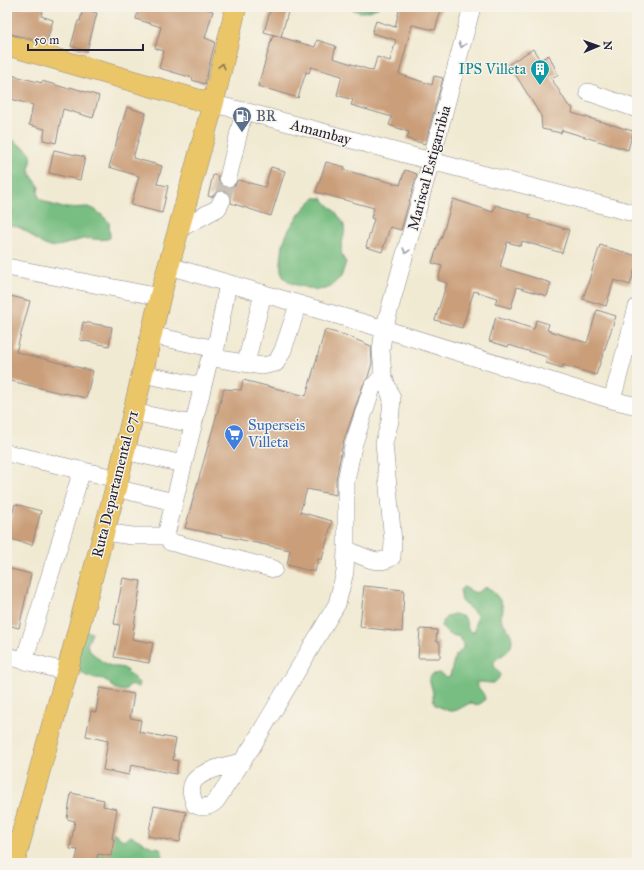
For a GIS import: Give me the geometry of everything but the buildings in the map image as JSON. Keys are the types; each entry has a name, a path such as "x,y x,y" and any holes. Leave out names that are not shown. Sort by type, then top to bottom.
{"main road":[{"name":"Ruta Departamental 071","path":"14,849 67,672 104,532 160,298 212,104 236,7"},
{"name":"Amambay","path":"7,45 212,104"}],"street":[{"name":"Mariscal Estigarribia","path":"346,549 375,561 388,561 392,557 393,542 384,443 390,421 392,399 383,376 381,350 384,329 472,7"},
{"path":"588,92 637,109"},
{"name":"Amambay","path":"212,104 244,111 637,214"},
{"path":"228,178 244,111"},
{"path":"179,229 218,208 222,200"},
{"path":"169,266 384,329 612,400 637,406"},
{"path":"7,267 160,298"},
{"path":"228,283 215,353 209,361 202,386 167,536 170,542 274,569"},
{"path":"246,363 262,293"},
{"path":"151,335 246,363 262,366 276,363 283,350 298,304"},
{"path":"612,400 637,307"},
{"path":"142,374 202,386"},
{"path":"241,762 253,745 337,604 345,572 346,481 353,446 372,388 383,376"},
{"path":"133,412 193,424"},
{"path":"124,451 183,464"},
{"path":"7,453 82,470 174,502"},
{"path":"24,661 82,470"},
{"path":"104,532 132,536 167,536"},
{"path":"7,656 67,672"}],"green space":[{"path":"349,7 379,7 360,12 352,10"},
{"path":"7,131 16,143 28,150 30,153 31,162 29,169 31,175 39,186 39,198 50,204 63,208 88,207 94,209 109,222 110,238 103,240 83,239 60,246 50,247 41,243 24,230 7,225"},
{"path":"315,198 322,198 339,216 344,228 341,252 346,262 341,277 330,287 325,289 309,288 292,283 285,278 281,268 283,245 291,226 300,213"},
{"path":"463,587 472,592 478,592 487,587 495,594 499,599 503,610 501,619 511,635 512,642 508,651 494,661 495,667 500,674 496,682 476,683 485,699 483,702 477,705 470,703 457,710 449,711 435,705 430,677 439,673 446,677 450,676 455,656 463,648 460,637 448,634 441,626 447,616 454,614 465,618 468,629 471,632 475,631 477,615 462,601 460,590"},
{"path":"82,630 92,633 87,645 90,651 100,660 112,667 124,668 139,683 139,687 129,685 125,691 116,689 104,679 88,677 79,671 77,659"},
{"path":"111,833 115,833 124,840 131,836 152,847 160,848 162,858 167,863 97,863 97,854"}],"tunnel":[{"path":"222,200 228,178"}],"place":[{"name":"IPS Villeta","path":"540,86"},
{"name":"BR","path":"242,133"},
{"name":"Superseis Villeta","path":"234,451"}]}
